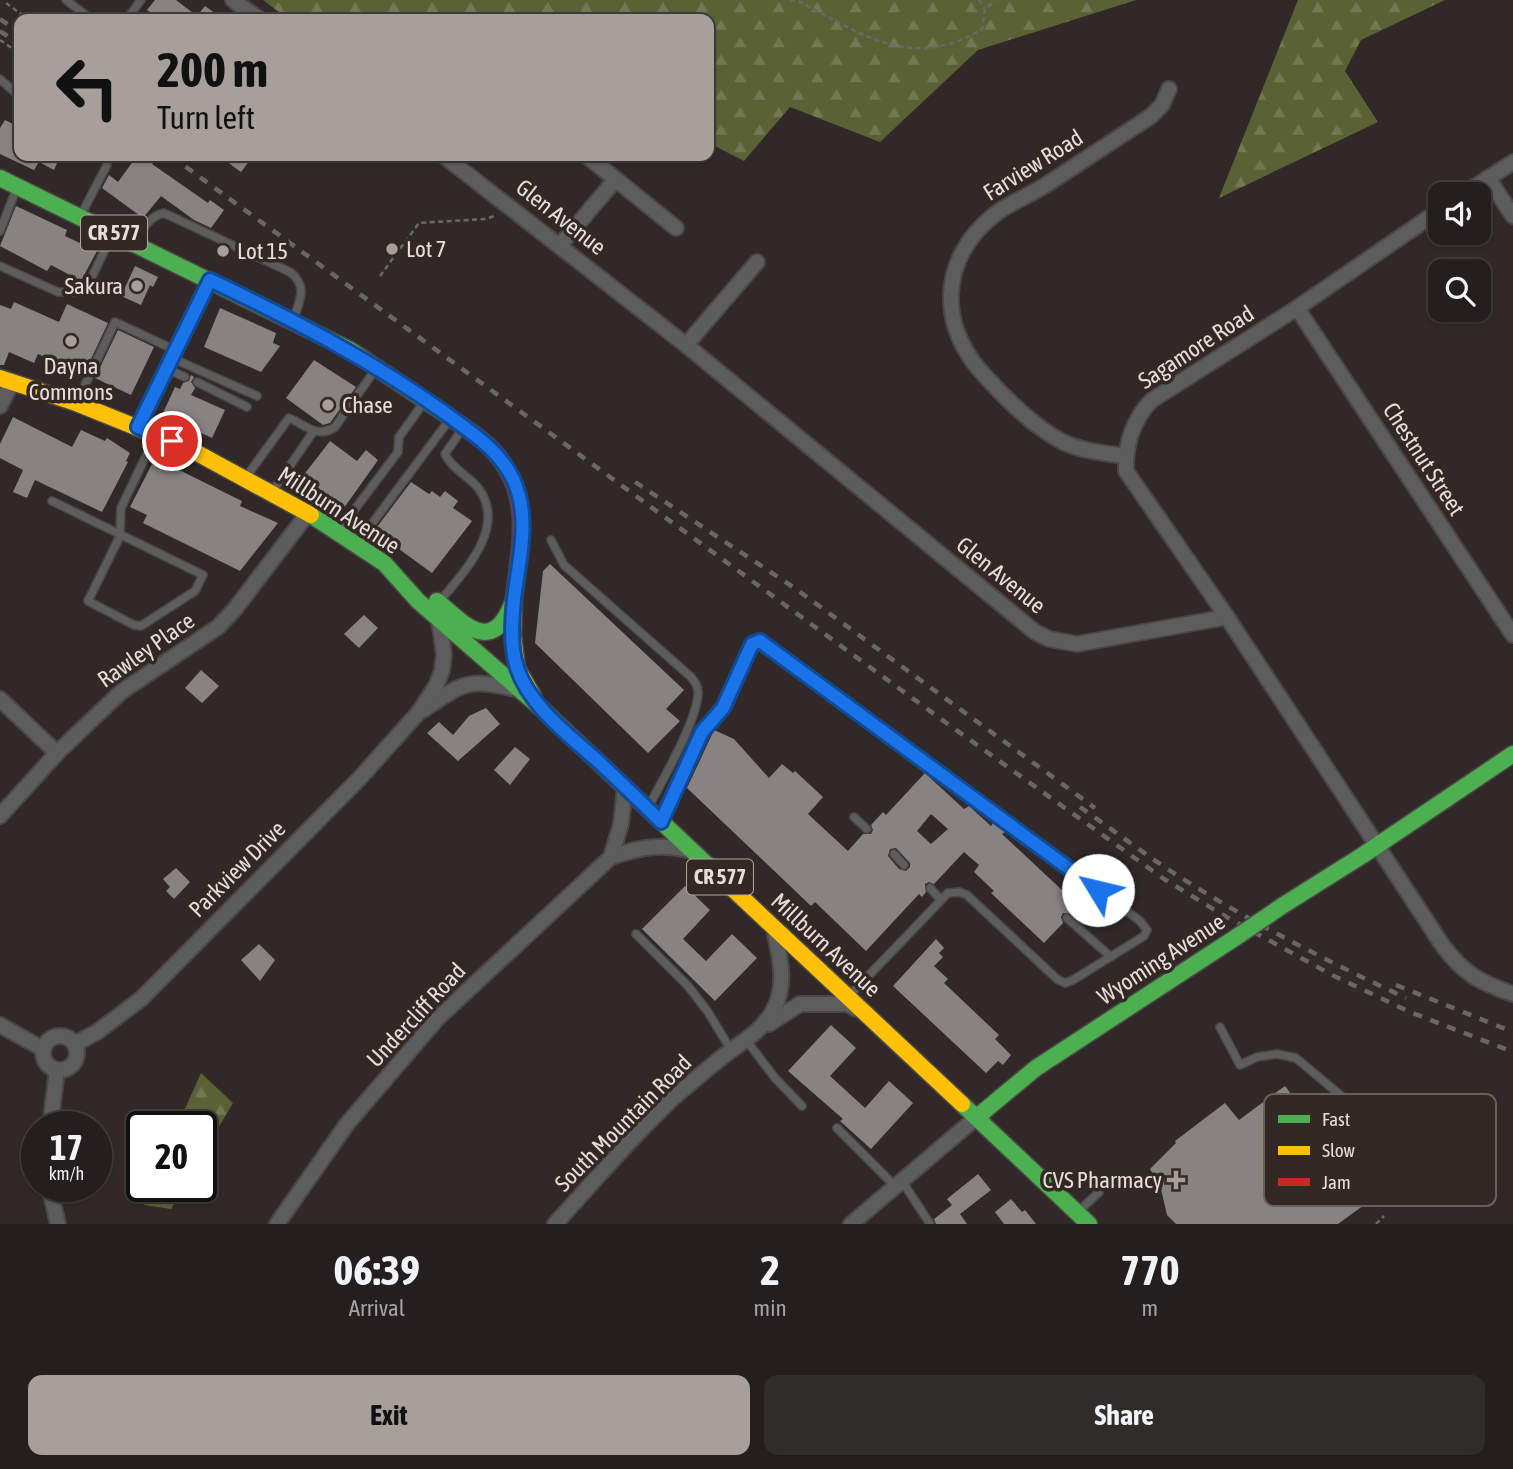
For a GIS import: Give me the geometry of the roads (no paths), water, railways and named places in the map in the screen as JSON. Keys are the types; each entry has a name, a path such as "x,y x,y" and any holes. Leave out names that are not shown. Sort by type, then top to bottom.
{"main road":[{"name":"CR 577","path":"0,178 350,350 484,442 513,479 521,503 522,531 513,636 517,668 542,709"},
{"name":"Millburn Avenue","path":"6,380 76,403 188,448 308,513 384,563 418,601 542,709 1083,1219"},
{"path":"384,563 472,628 490,633 504,623 514,602"},
{"name":"Wyoming Avenue","path":"977,1117 1036,1068 1379,845 1513,754"}],"street":[{"path":"233,0 252,14"},
{"name":"Farview Road","path":"1125,456 1064,442 1012,404 978,370 965,351 953,324 950,291 955,269 964,250 988,219 1044,187 1151,116 1162,106 1169,89"},
{"name":"Glen Avenue","path":"451,161 686,345 1021,622 1049,639 1077,644 1227,617"},
{"path":"593,161 676,228"},
{"path":"1482,182 1513,162"},
{"path":"1488,178 1513,216"},
{"path":"561,245 616,179"},
{"name":"Sagamore Road","path":"1125,456 1137,420 1152,400 1297,308 1428,218"},
{"path":"686,345 757,262"},
{"path":"138,427 210,280"},
{"name":"Chestnut Street","path":"1297,308 1513,635"},
{"path":"0,406 6,380"},
{"path":"1125,456 1126,471 1227,617 1455,961 1470,975 1488,986 1513,994"},
{"name":"Rawley Place","path":"0,816 57,753 121,692 218,627 236,609 308,513"},
{"name":"Parkview Drive","path":"75,1044 141,999 358,780 419,712 442,671 443,643 439,620"},
{"name":"Parkview Drive","path":"419,712 463,685 491,683 517,689"},
{"path":"0,699 57,753"},
{"path":"611,857 621,824 625,787"},
{"name":"Undercliff Road","path":"277,1224 347,1124 437,1019 611,857 660,845 691,850"},
{"name":"South Mountain Road","path":"759,1031 775,1007 782,983 774,928"},
{"name":"South Mountain Road","path":"555,1224 672,1100 759,1031 800,1004 847,1004 866,1014"},
{"path":"0,1025 43,1049"},
{"path":"60,1036 75,1044 76,1060 68,1068 57,1070 47,1065 43,1049 49,1040 60,1036"},
{"path":"52,1111 57,1070"},
{"name":"Wyoming Avenue","path":"851,1224 977,1117"},
{"path":"53,1202 58,1224"}],"lane":[{"path":"65,0 84,14"},
{"path":"0,79 14,92"},
{"path":"80,217 107,165 107,161"},
{"path":"0,231 18,187"},
{"path":"136,244 149,222 157,214 164,213 290,272 299,279 302,286 292,321"},
{"path":"0,266 58,292 79,292 89,283 113,233"},
{"path":"76,403 116,321 171,359 257,396"},
{"path":"171,359 185,377"},
{"path":"246,478 289,418 313,432 327,432 335,427 377,368"},
{"path":"197,383 247,407"},
{"path":"338,533 398,452 399,437 426,400"},
{"path":"439,603 484,540 487,520 486,506 479,489 445,454 458,423"},
{"path":"356,545 458,423"},
{"path":"272,492 313,432"},
{"path":"52,501 120,536 203,575 195,591 141,626 88,601 120,536 121,508 157,434"},
{"path":"551,540 564,565 697,685 696,703 681,743 648,809"},
{"path":"661,822 702,732 723,708 752,644 760,641 1144,925 1147,930 1144,936 1065,983 967,895 959,892 948,893 848,997"},
{"path":"854,817 867,829"},
{"path":"894,855 904,865"},
{"path":"930,888 941,900"},
{"path":"1067,918 1111,957"},
{"path":"636,934 688,986 708,1012 722,1040 731,1051"},
{"path":"1220,1027 1240,1065 1257,1057 1277,1054 1296,1058 1337,1094"},
{"path":"746,1040 775,1078 802,1106"},
{"path":"837,1128 899,1184 930,1224"},
{"path":"1083,1219 1099,1192"}],"railway":[{"path":"0,19 14,29"},
{"path":"0,31 14,41"},
{"path":"178,161 1164,879 1332,975 1410,1012 1513,1052"},
{"path":"635,482 796,589 1095,808"},
{"path":"1080,807 1169,870 1226,905 1315,954 1406,998"},
{"path":"1396,985 1513,1032"}],"place":[{"name":"Lot 7","path":"392,249"},
{"name":"Lot 15","path":"223,251"},
{"name":"Sakura","path":"137,286"},
{"name":"Dayna Commons","path":"71,341"},
{"name":"Chase","path":"328,405"},
{"name":"CVS Pharmacy","path":"1176,1180"}]}
